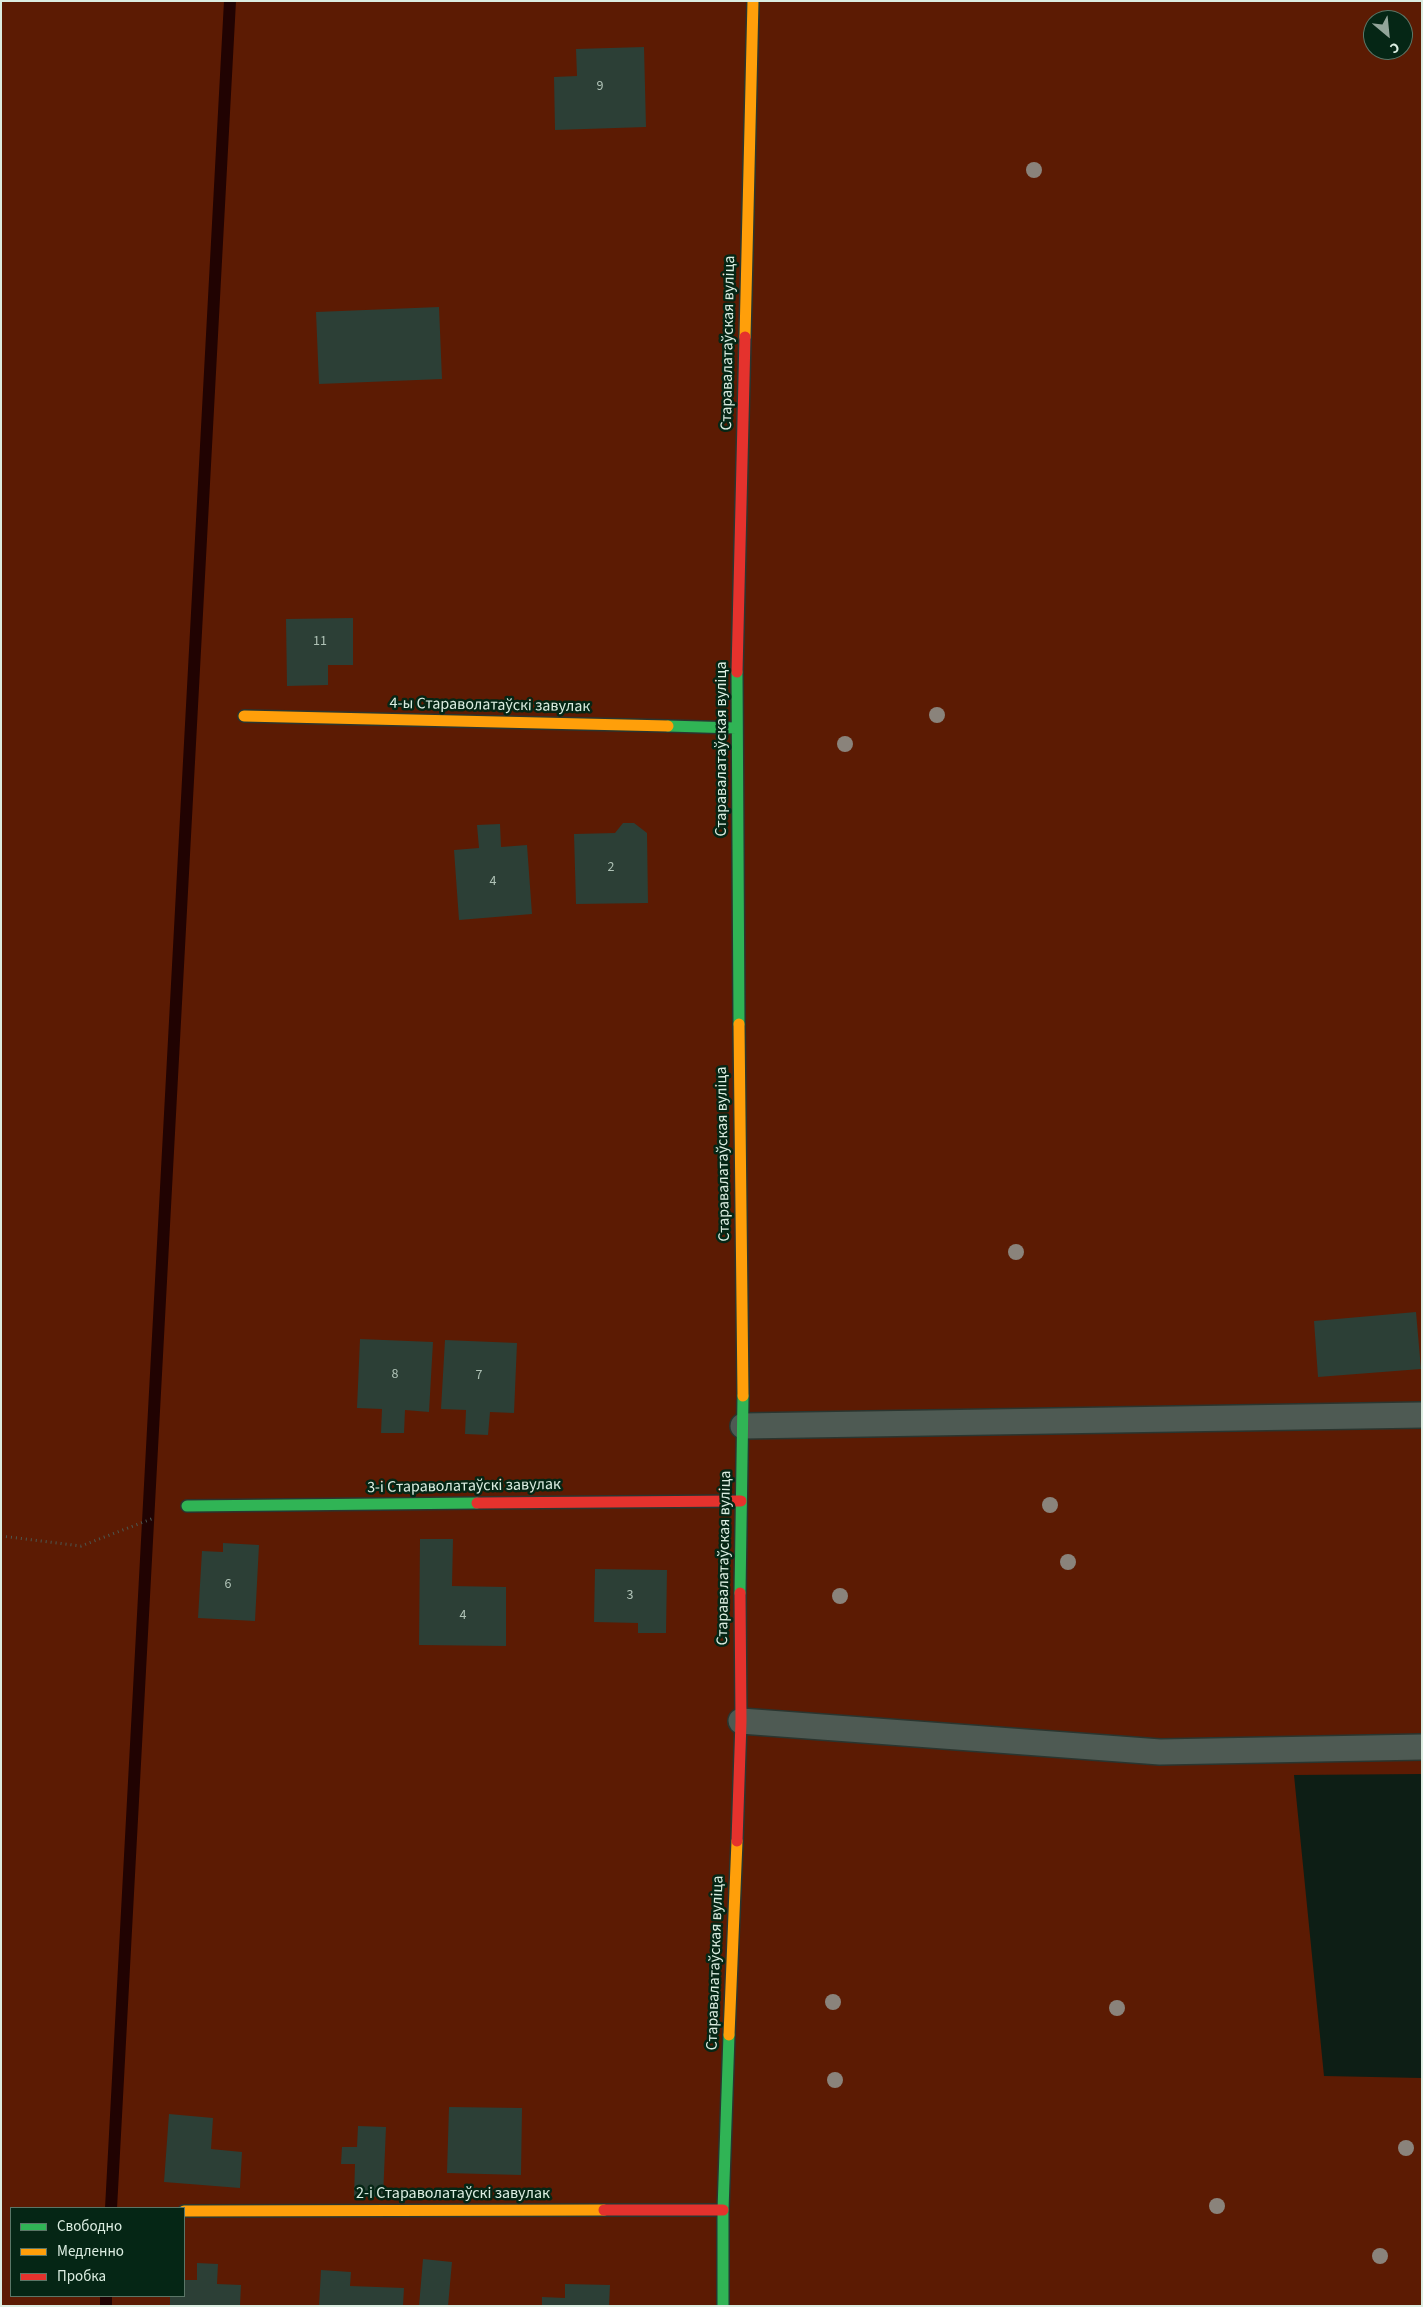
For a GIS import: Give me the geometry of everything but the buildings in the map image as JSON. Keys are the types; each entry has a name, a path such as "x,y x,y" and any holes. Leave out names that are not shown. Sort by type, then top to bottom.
{"street":[{"name":"Старавалатаўская вуліца","path":"723,2306 723,2210 741,1721 743,1426 736,728 753,1"},
{"name":"4-ы Стараволатаўскі завулак","path":"244,716 736,728"},
{"name":"3-і Стараволатаўскі завулак","path":"187,1506 741,1501"},
{"name":"2-і Стараволатаўскі завулак","path":"185,2211 723,2210"}],"lane":[{"path":"743,1426 1422,1415"},
{"path":"741,1721 1160,1752 1422,1747"}],"path":[{"path":"1,1536 81,1546 187,1506"}],"shaded area":[{"path":"1,1 1422,1 1422,1774 1294,1775 1324,2076 1422,2078 1422,2306 1,2306"}],"waterway":[{"path":"111,2207 230,1"},
{"path":"106,2297 106,2306"}],"traffic: fast":[{"path":"737,672 739,1024"},
{"path":"668,726 736,728"},
{"path":"740,1593 743,1396"},
{"path":"187,1506 477,1503"},
{"path":"723,2306 723,2210 729,2035"}],"traffic: slow":[{"path":"745,337 753,1"},
{"path":"244,716 668,726"},
{"path":"739,1024 743,1396"},
{"path":"729,2035 737,1841"},
{"path":"185,2211 604,2210"}],"traffic: jam":[{"path":"737,672 745,337"},
{"path":"477,1503 741,1501"},
{"path":"737,1841 741,1721 740,1593"},
{"path":"604,2210 723,2210"}]}
